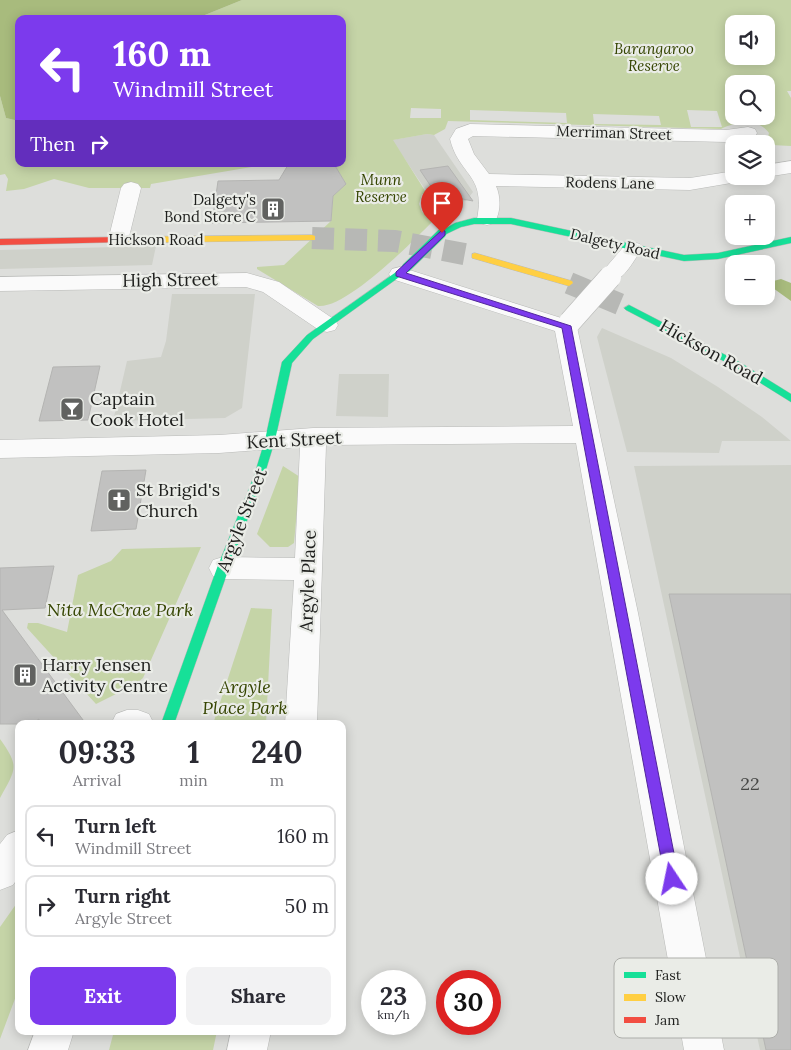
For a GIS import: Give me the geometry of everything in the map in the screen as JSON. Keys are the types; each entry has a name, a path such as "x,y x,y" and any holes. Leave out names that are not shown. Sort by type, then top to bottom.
{"street":[{"name":"Merriman Street","path":"482,180 460,147 459,139 463,133 480,129 726,136 748,133"},
{"path":"775,169 791,166"},
{"name":"Rodens Lane","path":"482,180 690,184 725,178"},
{"path":"482,180 490,198 487,219"},
{"path":"118,241 131,188"},
{"name":"Dalgety Road","path":"442,233 458,225 487,219 517,222 671,256 701,258 791,240"},
{"name":"Argyle Street","path":"168,720 223,568 259,476 270,440 288,362 303,343 403,271 442,233"},
{"name":"Hickson Road","path":"0,242 312,238"},
{"path":"568,324 634,248"},
{"path":"475,256 569,283"},
{"path":"403,271 568,324"},
{"name":"High Street","path":"0,284 247,280 271,287 327,325"},
{"name":"Hickson Road","path":"629,308 738,365 791,399"},
{"path":"568,324 687,958"},
{"name":"Kent Street","path":"0,449 219,444 313,437 588,434"},
{"name":"Argyle Place","path":"301,720 313,437"},
{"path":"223,568 309,569"},
{"path":"0,873 15,852"},
{"path":"48,1050 54,1035"},
{"path":"247,1050 250,1035"}],"shaded area":[{"path":"0,0 242,0 205,15 15,15 15,120 6,118 0,96"},
{"path":"427,134 434,135 473,192 466,201 449,203 431,198 392,140"},
{"path":"156,246 152,265 0,269 0,250"},
{"path":"781,279 791,283 791,301 775,289 775,281"},
{"path":"172,294 255,294 242,408 225,418 113,421 127,361 161,357 166,341"},
{"path":"602,328 671,358 762,417 791,441 722,441 719,453 627,452 597,337"},
{"path":"339,374 389,374 388,417 336,416"},
{"path":"791,465 791,1050 760,1050 757,1038 778,1038 778,958 740,958 634,466"}],"green space":[{"name":"Barangaroo Reserve","path":"242,0 791,0 791,91 787,91 791,98 791,146 775,145 775,135 768,135 769,133 759,125 775,125 775,75 725,75 725,125 731,125 721,129 448,121 445,129 434,135 427,134 393,140 427,194 422,194 419,204 422,212 433,219 432,222 395,258 361,286 330,304 318,306 257,269 257,267 284,265 331,221 333,196 346,184 336,167 346,167 346,15 205,15","holes":["411,108 441,109 441,118 410,118","470,110 566,113 567,123 470,120","687,110 717,111 722,127 691,127","593,114 659,116 661,125 594,124"]},
{"path":"0,96 6,118 15,120 15,167 251,167 151,184 150,188 89,188 54,179 24,189 6,191 8,179 5,174 0,175"},
{"path":"283,466 300,477 294,543 288,547 270,547 257,534"},
{"name":"Nita McCrae Park","path":"201,547 143,678 136,684 96,704 27,628 28,623 38,623 67,632 78,575 111,561 122,549"},
{"name":"Argyle Place Park","path":"251,608 272,609 266,720 214,720"},
{"path":"0,739 11,756 14,768 0,798"},
{"path":"15,906 15,999 0,1039 0,927"},
{"path":"113,1035 216,1035 213,1050 109,1050"}],"building":[{"path":"448,166 473,201 436,194 420,170"},
{"name":"Dalgety's Bond Store C","path":"287,167 336,167 346,184 333,196 331,221 212,223 218,181 279,180"},
{"name":"Captain Cook Hotel","path":"100,366 88,420 39,421 53,367"},
{"name":"St Brigid's Church","path":"146,470 136,529 91,531 102,471"},
{"name":"Harry Jensen Activity Centre","path":"54,566 45,608 2,610 83,720 15,720 15,724 0,724 0,568"},
{"path":"669,594 791,594 791,1050 766,1050 763,1038 778,1038 778,958 746,958"}],"tunnel":[{"path":"312,238 395,241 475,256"},
{"path":"569,283 629,308"}],"traffic: fast":[{"path":"442,233 458,225 474,221 511,221 684,258 718,256 791,240"},
{"path":"406,268 442,233"},
{"path":"168,720 223,568 259,476 270,440 287,362 310,337 406,268"},
{"path":"629,308 738,365 791,399"}],"traffic: slow":[{"path":"121,240 312,238"},
{"path":"475,256 569,283"}],"traffic: jam":[{"path":"0,242 121,240"}],"place":[{"name":"Dalgety's Bond Store C","path":"273,209"},
{"name":"Captain Cook Hotel","path":"72,409"},
{"name":"St Brigid's Church","path":"119,500"},
{"name":"Harry Jensen Activity Centre","path":"25,675"}],"route":[{"path":"442,233 400,274 566,326 623,613 672,879"}],"park label":[{"name":"Munn Reserve","path":"381,188"}]}
